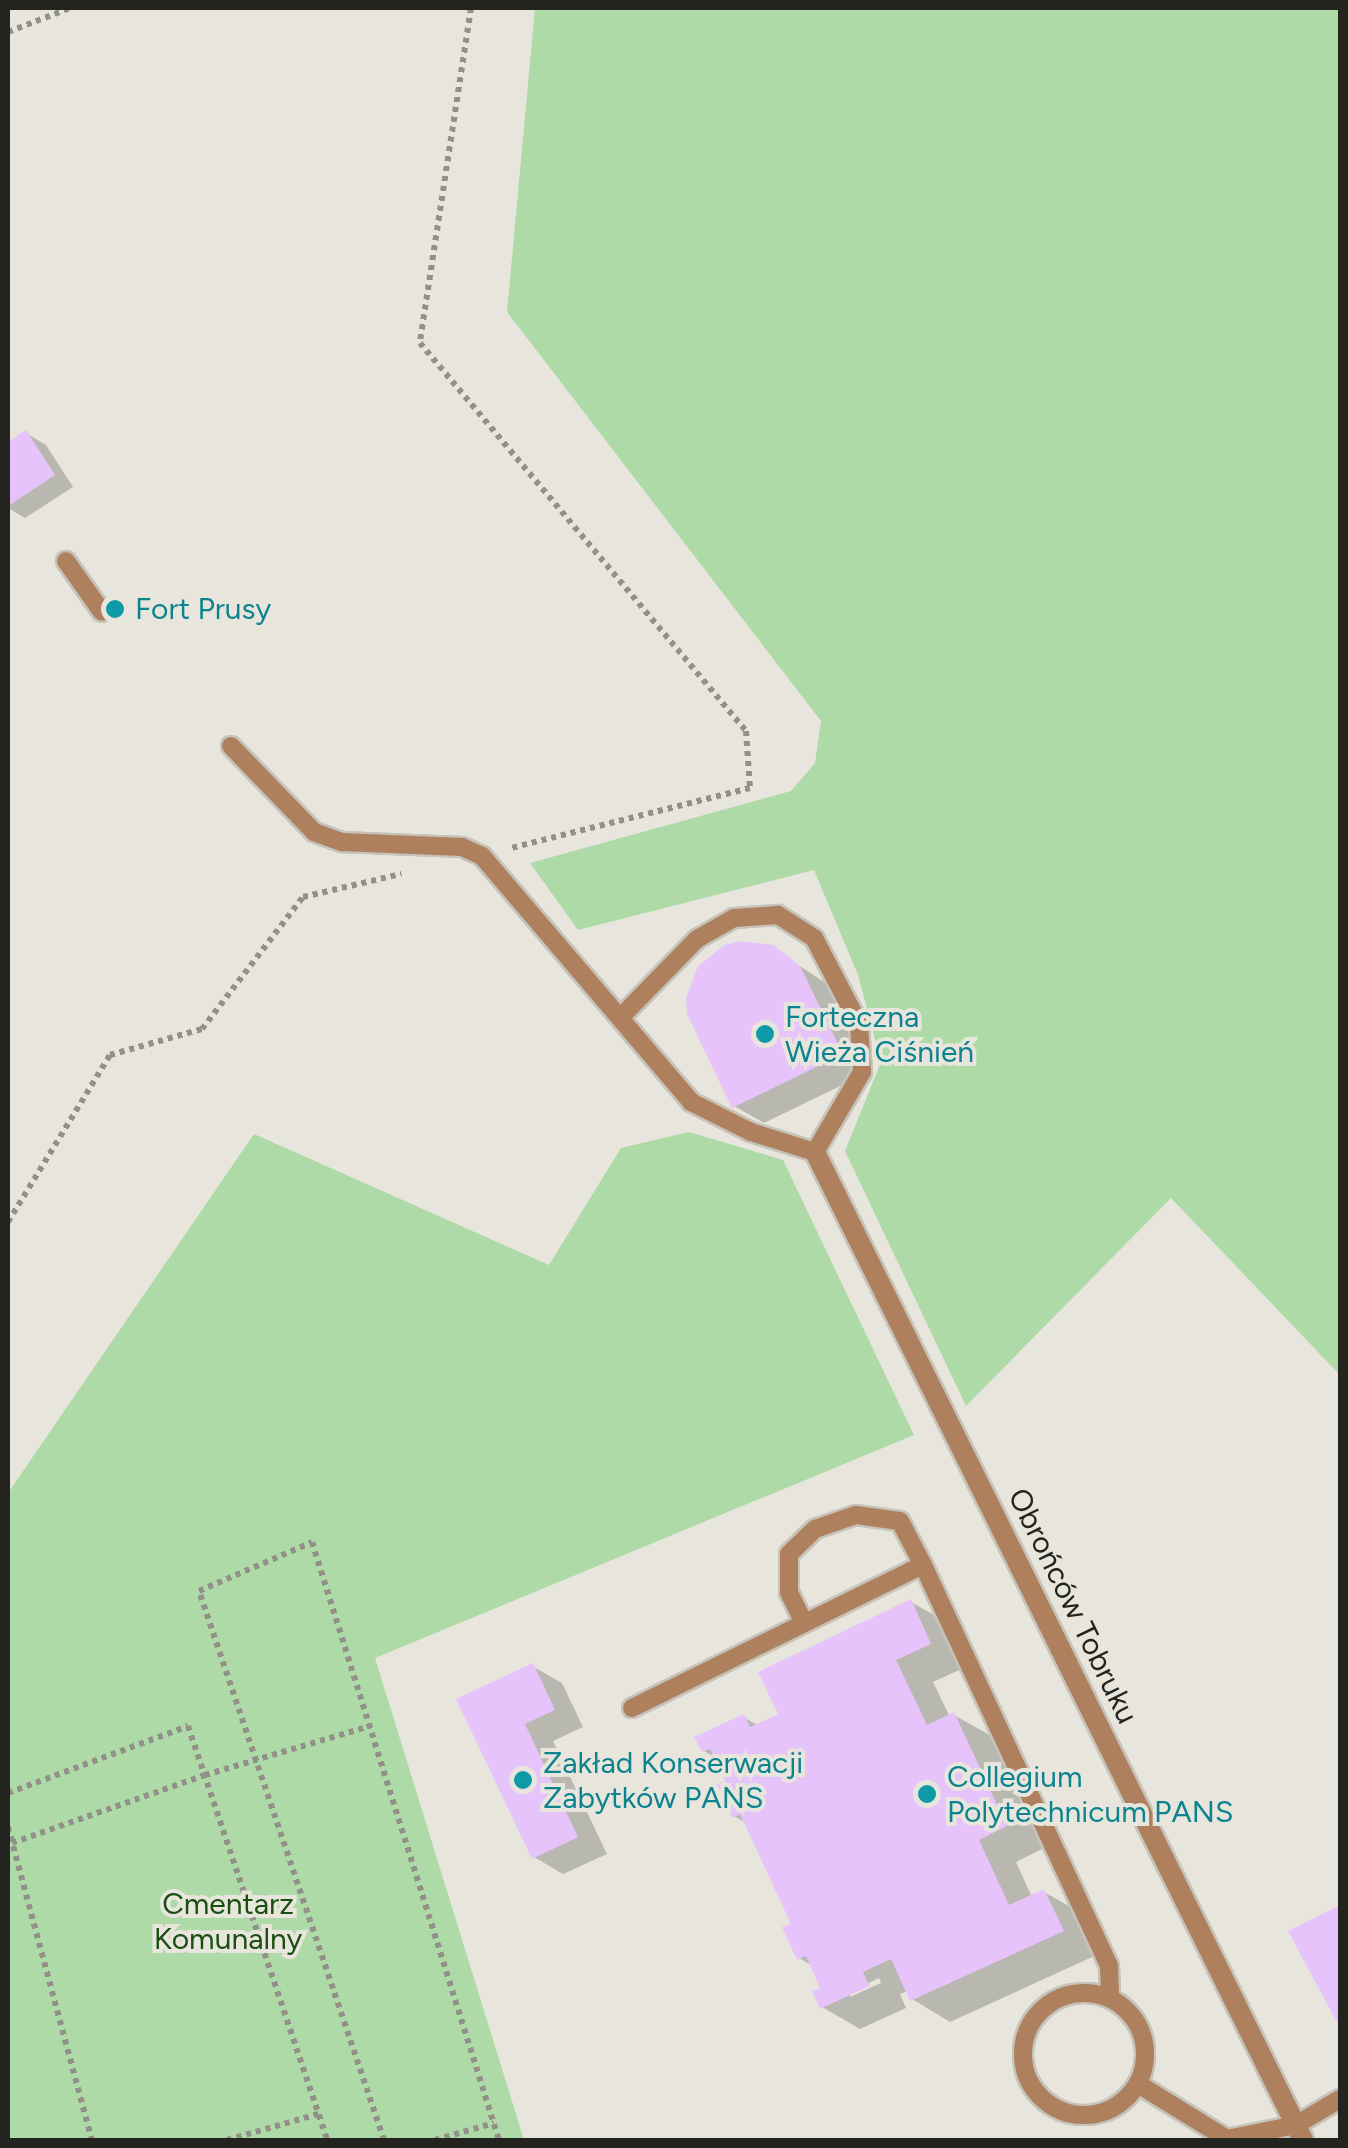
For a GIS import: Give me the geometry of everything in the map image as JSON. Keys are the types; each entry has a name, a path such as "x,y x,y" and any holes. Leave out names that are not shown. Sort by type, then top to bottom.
{"street":[{"name":"Obrońców Tobruku","path":"816,1152 1300,2133"}],"lane":[{"path":"66,562 102,612"},
{"path":"231,746 314,832 342,842 462,846 482,856 691,1102 751,1132 816,1152 862,1072 859,1024 814,938 778,915 734,918 697,940 621,1017"},
{"path":"804,1623 789,1592 789,1554 815,1529 856,1516 900,1521 1109,1965 1110,1998"},
{"path":"632,1708 923,1565"},
{"path":"1085,1992 1110,1998 1126,2009 1142,2034 1145,2057 1138,2084 1106,2111 1082,2116 1060,2110 1029,2082 1024,2043 1041,2009 1060,1997 1085,1992"},
{"path":"1138,2084 1228,2140 1300,2133 1340,2099"}],"path":[{"path":"8,32 70,8"},
{"path":"470,8 420,343 746,730 750,788 482,856"},
{"path":"8,1222 110,1056 202,1029 303,897 410,872"},
{"path":"384,2140 200,1591 312,1542 500,2140"},
{"path":"8,1793 188,1726 327,2140"},
{"path":"12,1843 205,1775 370,1726"},
{"path":"8,1827 92,2140"},
{"path":"227,2140 318,2114"},
{"path":"435,2140 494,2123"}],"green space":[{"path":"535,8 1340,8 1340,1375 1171,1198 966,1406 845,1151 881,1062 858,975 814,870 578,930 530,863 791,791 815,763 821,721 507,312"},
{"name":"Cmentarz Komunalny","path":"689,1132 783,1160 914,1435 375,1658 524,2140 8,2140 8,1493 254,1134 549,1265 621,1148"}],"building":[{"path":"26,430 55,475 8,506 8,442"},
{"name":"Forteczna Wieża Ciśnień","path":"741,941 774,945 800,966 843,1054 732,1108 687,1014 686,998 698,966 724,945"},
{"path":"911,1599 931,1644 896,1660 927,1725 954,1712 1007,1826 979,1840 1009,1905 1044,1889 1064,1931 910,2001 891,1959 863,1972 869,1986 820,2009 812,1991 820,1988 806,1956 797,1960 782,1927 791,1924 740,1814 732,1818 717,1784 725,1781 710,1749 702,1752 694,1737 744,1714 750,1727 778,1714 758,1672"},
{"name":"Zakład Konserwacji Zabytków PANS","path":"533,1663 555,1710 525,1724 578,1837 532,1859 456,1699"},
{"path":"1340,1905 1340,2028 1288,1931"}],"place":[{"name":"Fort Prusy","path":"115,609"},
{"name":"Forteczna Wieża Ciśnień","path":"765,1034"},
{"name":"Zakład Konserwacji Zabytków PANS","path":"523,1780"},
{"name":"Collegium Polytechnicum PANS","path":"927,1794"}]}
